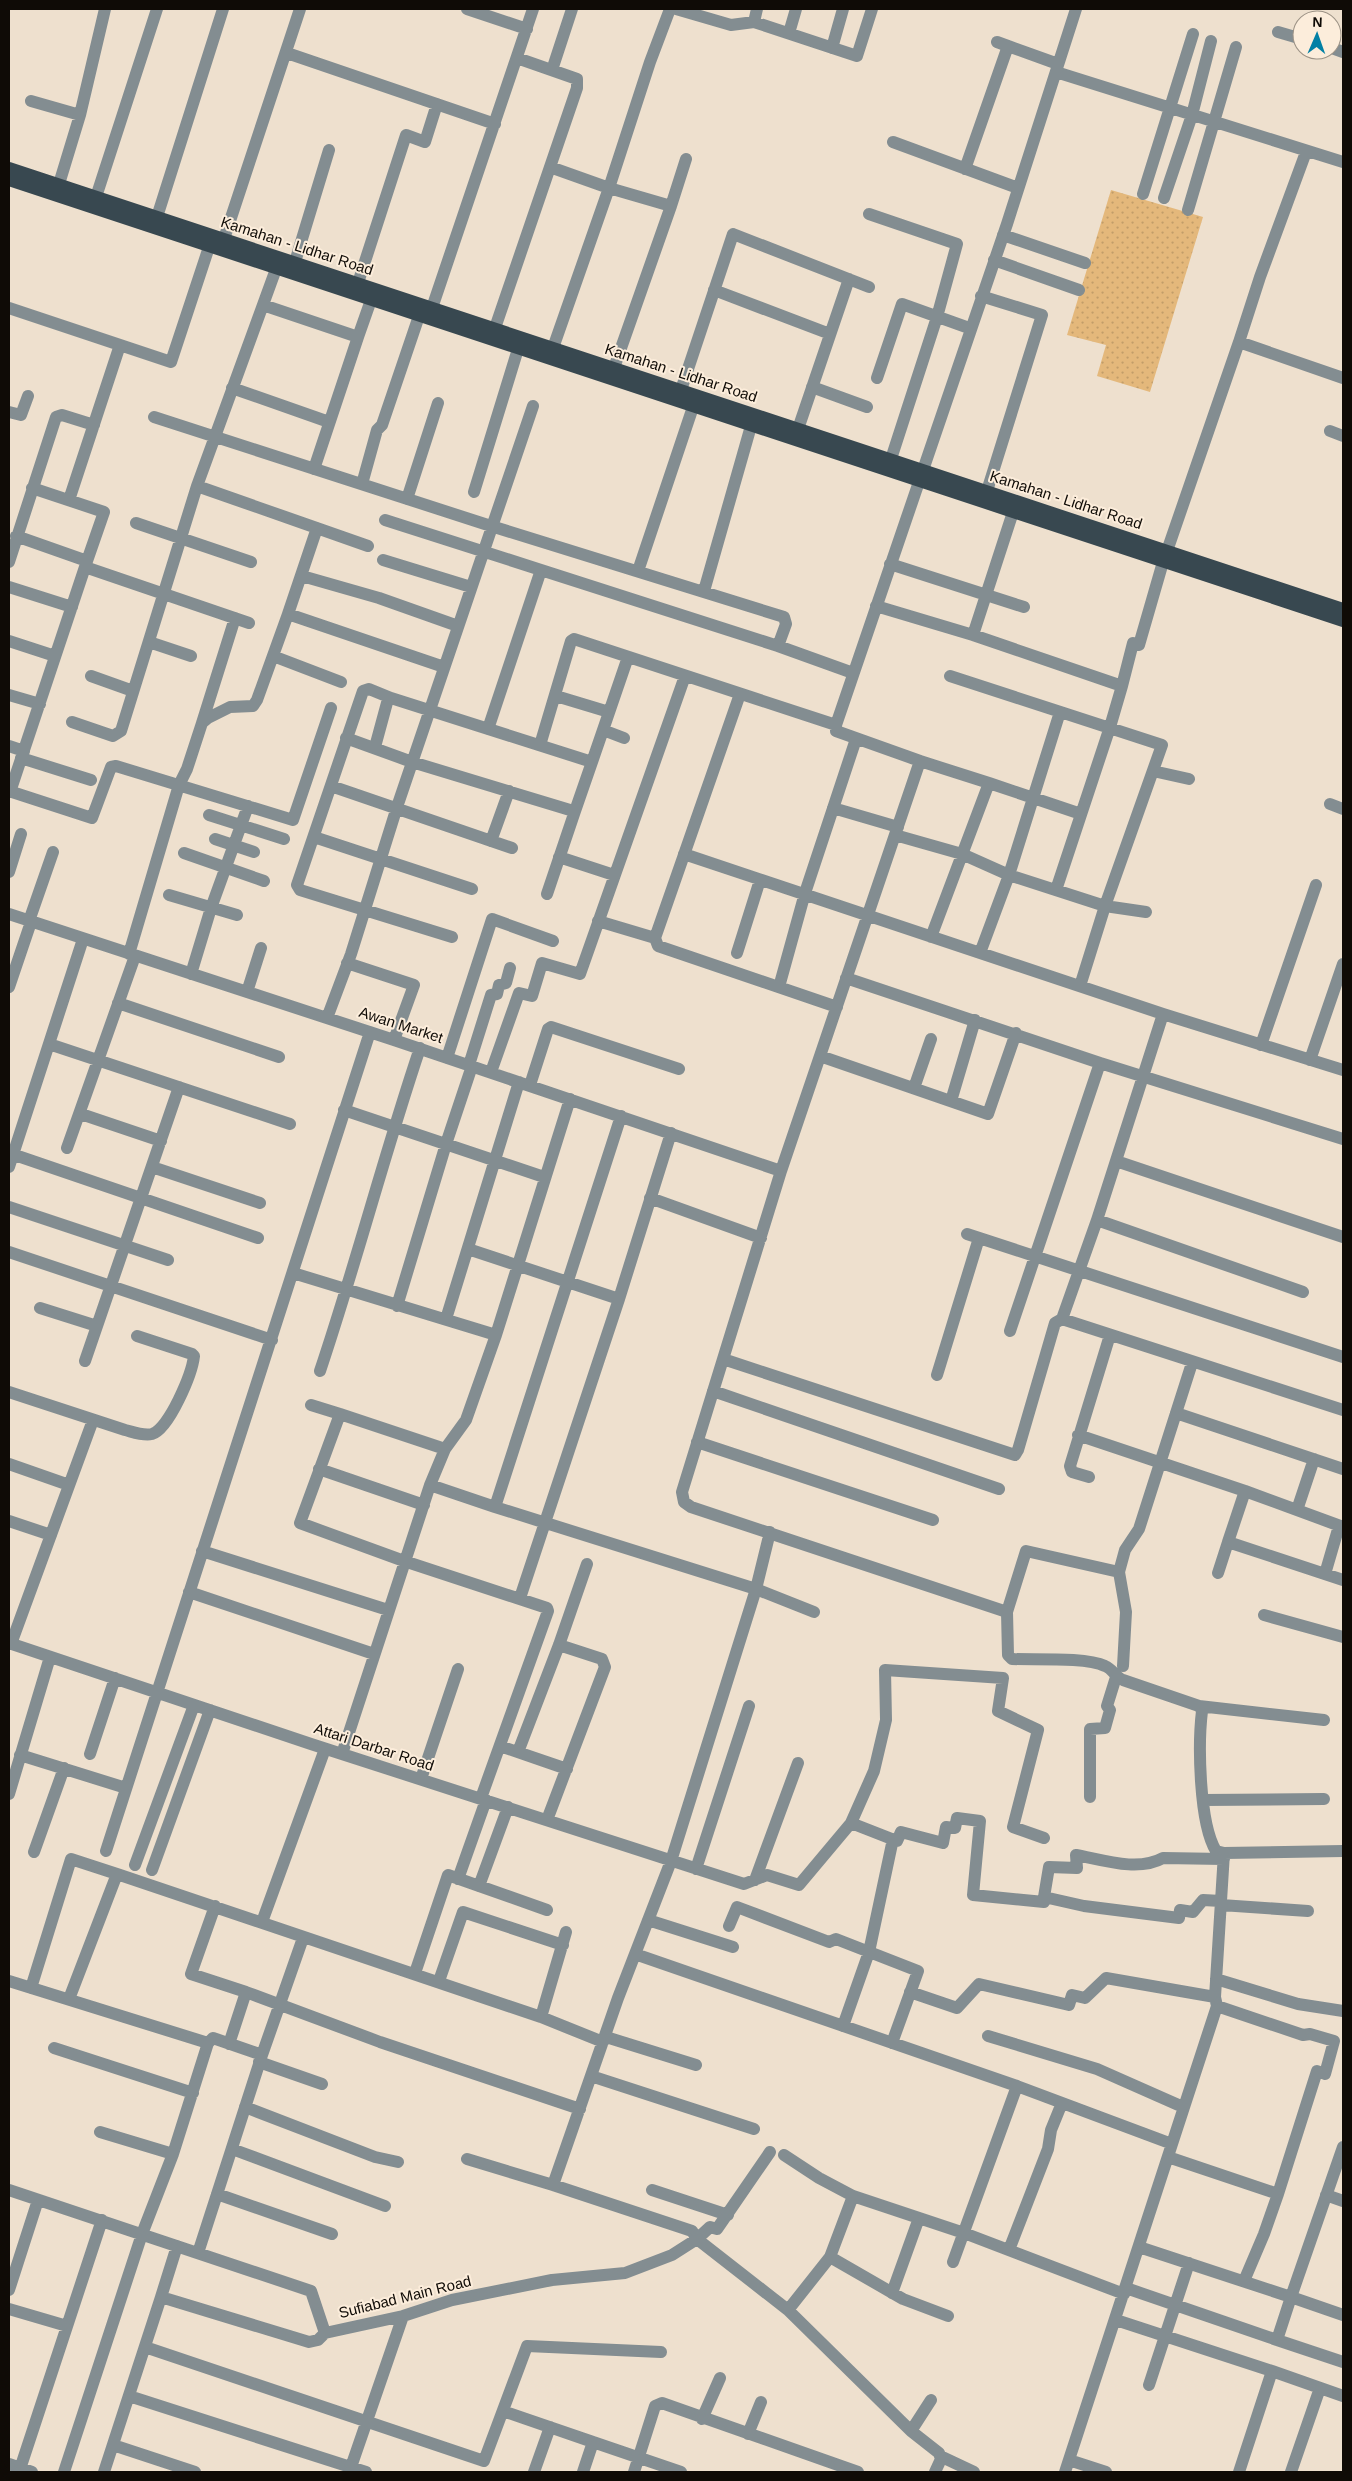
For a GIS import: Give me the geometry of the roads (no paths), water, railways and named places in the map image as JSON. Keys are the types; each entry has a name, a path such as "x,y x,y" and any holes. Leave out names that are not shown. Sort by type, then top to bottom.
{"main road":[{"name":"Kamahan - Lidhar Road","path":"9,168 891,460 920,475 1013,512 1343,609"},
{"name":"Kamahan - Lidhar Road","path":"9,180 751,426 920,475 987,491 1343,621"}],"street":[{"path":"59,184 80,115 105,9"},
{"path":"96,197 157,9"},
{"path":"157,217 223,9"},
{"path":"224,239 300,9"},
{"path":"467,9 527,29"},
{"path":"432,308 534,9"},
{"path":"552,70 572,9"},
{"path":"554,348 650,62 670,9"},
{"path":"676,9 731,25 754,22 857,56 872,9"},
{"path":"754,22 757,9"},
{"path":"789,33 796,9"},
{"path":"832,48 843,9"},
{"path":"1071,10 1057,68 1003,235 969,328 853,673 836,725 836,732 1081,814"},
{"path":"1278,32 1292,36"},
{"path":"1143,194 1193,34"},
{"path":"1164,198 1192,114 1212,41"},
{"path":"966,169 1002,44 1057,68 1306,152 1343,162"},
{"path":"1188,210 1216,122 1236,47"},
{"path":"287,52 495,124"},
{"path":"495,328 577,88 577,79 517,58"},
{"path":"31,101 80,115"},
{"path":"358,283 406,135 425,142 437,104"},
{"path":"893,142 1018,188"},
{"path":"294,262 330,150"},
{"path":"1056,890 1110,727 1134,644 1139,645 1165,556 1260,277 1306,152"},
{"path":"614,368 686,160"},
{"path":"550,167 608,188 671,206"},
{"path":"869,214 957,244 937,317 891,460"},
{"path":"682,390 733,234 869,287"},
{"path":"1003,235 1085,263"},
{"path":"9,308 171,362 209,247"},
{"path":"994,260 1079,290"},
{"path":"72,722 113,736 118,735 165,593 197,486 276,269"},
{"path":"798,429 849,280"},
{"path":"714,290 830,334"},
{"path":"981,296 1042,315 987,491"},
{"path":"314,469 328,422 371,300"},
{"path":"877,378 902,304 969,328"},
{"path":"263,305 358,337"},
{"path":"362,484 377,430 382,425 419,316"},
{"path":"1239,342 1343,378"},
{"path":"69,500 120,345"},
{"path":"474,492 518,349"},
{"path":"812,387 867,407"},
{"path":"232,388 328,422"},
{"path":"9,412 21,415 28,396"},
{"path":"407,499 438,403"},
{"path":"327,1018 533,406"},
{"path":"638,571 694,407"},
{"path":"9,562 11,548 58,414 94,425"},
{"path":"154,417 492,526 784,617 786,624 778,646"},
{"path":"704,591 751,426"},
{"path":"1330,431 1343,436"},
{"path":"197,486 368,546"},
{"path":"32,488 109,513 86,564 10,792 92,818 111,767 114,766 291,820 295,818 331,708"},
{"path":"973,635 1013,512"},
{"path":"385,520 778,646 853,673"},
{"path":"136,524 251,562"},
{"path":"202,723 230,707 253,706 302,576 317,528"},
{"path":"16,536 86,564 250,623"},
{"path":"383,560 471,587"},
{"path":"890,564 1024,607"},
{"path":"488,729 541,570"},
{"path":"302,576 379,598 458,626"},
{"path":"9,588 72,607"},
{"path":"876,606 973,635 1122,686"},
{"path":"288,614 444,668"},
{"path":"67,1148 81,1114 118,1003 179,785 187,769 235,618"},
{"path":"540,745 571,642 574,640 836,725"},
{"path":"9,641 55,656"},
{"path":"149,642 191,656"},
{"path":"273,656 341,682"},
{"path":"547,894 628,657"},
{"path":"91,676 134,690"},
{"path":"491,1072 519,993 532,996 543,962 580,974 685,676"},
{"path":"950,676 1162,745 1105,906 1080,986"},
{"path":"452,938 298,888 363,691 368,689 592,762"},
{"path":"740,694 656,938 658,946 836,1007"},
{"path":"9,695 40,704"},
{"path":"556,696 609,712"},
{"path":"375,747 388,699 391,698"},
{"path":"980,953 1009,875 1060,712"},
{"path":"603,730 624,738"},
{"path":"346,738 412,762 570,810 574,814"},
{"path":"779,987 804,894 856,739"},
{"path":"9,746 23,755 91,780"},
{"path":"920,761 781,1171 682,1492 684,1502 1007,1612"},
{"path":"1153,770 1189,780"},
{"path":"932,937 990,783"},
{"path":"331,786 397,807 512,848"},
{"path":"491,841 509,791"},
{"path":"1330,804 1343,809"},
{"path":"191,974 211,908 248,806"},
{"path":"833,808 962,854 1009,875 1105,906 1146,912"},
{"path":"209,815 284,839"},
{"path":"9,872 21,834"},
{"path":"314,837 472,889"},
{"path":"215,839 254,852"},
{"path":"9,987 53,852"},
{"path":"184,854 264,881"},
{"path":"684,854 1163,1014 1343,1070"},
{"path":"559,858 614,875"},
{"path":"737,953 760,880"},
{"path":"1261,1045 1316,885"},
{"path":"169,894 237,915"},
{"name":"Awan Market","path":"9,914 420,1048 781,1171"},
{"path":"447,1058 492,919 553,941"},
{"path":"598,921 656,938"},
{"path":"9,1168 11,1154 83,939"},
{"path":"248,992 261,948"},
{"path":"347,963 414,985 394,1040"},
{"path":"1310,1060 1343,964"},
{"path":"397,1306 491,995 497,994 499,985 506,982 510,968"},
{"path":"846,978 1016,1033 1100,1063 1343,1140"},
{"path":"118,1003 279,1057"},
{"path":"723,1359 1009,1455 1015,1455 1055,1323 1062,1318 1080,1270 1163,1014"},
{"path":"951,1101 975,1020"},
{"path":"446,1319 494,1160 548,1029 551,1027 679,1069"},
{"path":"106,1851 370,1032"},
{"path":"820,1056 988,1114 1016,1033"},
{"path":"914,1088 931,1039"},
{"path":"49,1044 290,1124"},
{"path":"320,1371 347,1289 394,1127 420,1048"},
{"path":"1010,1332 1100,1063"},
{"path":"85,1361 179,1087"},
{"path":"342,1754 430,1485 445,1449 466,1420 496,1335 570,1099"},
{"path":"344,1110 544,1177"},
{"path":"81,1114 161,1141"},
{"path":"494,1507 621,1116"},
{"path":"520,1598 619,1299 671,1133"},
{"path":"11,1154 258,1238"},
{"path":"1116,1161 1343,1237"},
{"path":"152,1167 260,1203"},
{"path":"650,1198 761,1238"},
{"path":"9,1207 168,1260"},
{"path":"1096,1220 1303,1292"},
{"path":"938,1375 973,1236 1343,1357"},
{"path":"468,1249 619,1299"},
{"path":"9,1252 272,1340"},
{"path":"294,1272 397,1306 496,1335"},
{"path":"40,1308 98,1326"},
{"path":"1062,1318 1192,1363 1343,1410"},
{"path":"1089,1477 1070,1469 1078,1435 1110,1335"},
{"path":"9,1392 141,1435 152,1434 164,1426 172,1412 194,1356 137,1336"},
{"path":"1123,1666 1126,1612 1119,1572 1125,1550 1139,1529 1192,1363"},
{"path":"713,1391 998,1489"},
{"path":"311,1405 445,1449"},
{"path":"1176,1413 1343,1469"},
{"path":"340,1414 300,1523 404,1561 520,1598 547,1608 548,1611 500,1746 458,1879"},
{"path":"10,1643 93,1420"},
{"path":"1078,1435 1245,1491 1341,1526 1325,1574"},
{"path":"697,1442 933,1520"},
{"path":"1297,1510 1314,1459"},
{"path":"9,1464 69,1485"},
{"path":"319,1469 424,1505"},
{"path":"430,1485 544,1523 756,1589 814,1612"},
{"path":"1218,1573 1245,1491"},
{"path":"9,1521 51,1535"},
{"path":"553,2184 635,1954 671,1861 756,1589 770,1532"},
{"path":"1228,1542 1343,1580"},
{"path":"1044,1838 1013,1827 1038,1730 998,1712 1008,1655 1007,1612 1026,1550 1119,1572"},
{"path":"202,1551 388,1610"},
{"path":"518,1752 559,1645 586,1564"},
{"path":"189,1592 374,1654"},
{"path":"1264,1615 1343,1638"},
{"name":"Attari Darbar Road","path":"10,1643 325,1749 744,1884 767,1875 799,1885 851,1824"},
{"path":"547,1820 605,1667 602,1659 559,1645"},
{"path":"1008,1655 1012,1659 1084,1662 1105,1666 1116,1677 1199,1706 1324,1720"},
{"path":"9,1794 50,1657"},
{"path":"421,1779 458,1669"},
{"path":"1003,1678 885,1670 886,1720 874,1771 851,1824 897,1841 901,1832 942,1843 946,1827 955,1828 957,1818 980,1821 973,1895 1044,1902 1049,1867 1078,1868 1076,1855 1136,1865 1156,1862 1162,1858 1343,1851"},
{"path":"1090,1797 1090,1729 1105,1728 1110,1710 1106,1706 1116,1677"},
{"path":"90,1754 115,1678"},
{"path":"135,1865 194,1705"},
{"path":"696,1869 750,1706"},
{"path":"1199,1706 1202,1711 1203,1800 1210,1842 1216,1851 1224,1856"},
{"path":"152,1870 210,1710"},
{"path":"500,1746 567,1769"},
{"path":"262,1922 325,1749"},
{"path":"20,1755 126,1788"},
{"path":"755,1880 798,1763"},
{"path":"34,1852 64,1768"},
{"path":"1203,1800 1324,1799"},
{"path":"479,1886 508,1807"},
{"path":"843,2026 869,1952 893,1839"},
{"path":"1106,2472 1067,2466 1116,2320 1216,2002 1224,1856"},
{"path":"31,1988 71,1860 262,1922 303,1938 439,1981 604,2039 696,2065"},
{"path":"69,1999 117,1874"},
{"path":"414,1973 448,1875 547,1910"},
{"path":"1044,1897 1084,1906 1179,1918 1180,1910 1193,1912 1204,1900 1308,1911"},
{"path":"214,1906 191,1974 580,2109"},
{"path":"729,1926 737,1907 829,1942 836,1939 918,1971 892,2043"},
{"path":"439,1981 463,1912 563,1945"},
{"path":"648,1920 733,1947"},
{"path":"541,2017 566,1932"},
{"path":"198,2253 279,2005 303,1938"},
{"path":"635,1954 1017,2086 1172,2144"},
{"path":"910,1992 957,2008 979,1984 1069,2005 1072,1995 1085,1998 1106,1978 1216,2002 1302,2035 1310,2034 1334,2041 1324,2074 1317,2071 1278,2194 1264,2234 1244,2281"},
{"path":"1216,1979 1298,2004 1343,2011"},
{"path":"9,1981 208,2043"},
{"path":"229,2044 246,1992"},
{"path":"988,2036 1097,2069 1183,2106"},
{"path":"64,2472 142,2234 173,2154 208,2043 213,2038 322,2084"},
{"path":"54,2048 192,2093"},
{"path":"592,2076 754,2130"},
{"path":"953,2262 1017,2086"},
{"path":"1009,2250 1048,2149 1051,2130 1062,2103"},
{"path":"245,2107 375,2157 398,2162"},
{"path":"100,2132 173,2154"},
{"path":"1277,2340 1343,2146"},
{"path":"232,2148 385,2206"},
{"path":"652,2190 728,2215 770,2152"},
{"path":"784,2155 819,2178 853,2196 964,2233 1125,2291 1176,2305 1343,2362"},
{"path":"1168,2157 1278,2194"},
{"path":"467,2159 553,2184 692,2231 697,2239 788,2310 911,2431 940,2456 974,2472"},
{"name":"Sufiabad Main Road","path":"9,2190 311,2291 325,2333 403,2316 452,2300 552,2280 625,2273 672,2255 697,2239 710,2227 717,2229 728,2215"},
{"path":"217,2194 332,2234"},
{"path":"1326,2195 1343,2201"},
{"path":"788,2310 830,2257 853,2196"},
{"path":"9,2290 38,2200"},
{"path":"892,2293 919,2218"},
{"path":"20,2469 102,2220"},
{"path":"104,2472 178,2246"},
{"path":"1139,2247 1343,2315"},
{"path":"830,2257 892,2293 948,2316"},
{"path":"1149,2385 1190,2263"},
{"path":"161,2298 309,2342 318,2340 325,2333"},
{"path":"9,2309 68,2326"},
{"path":"351,2467 365,2421 403,2316"},
{"path":"1116,2320 1343,2396"},
{"path":"145,2347 365,2421 482,2466 527,2346 661,2352"},
{"path":"1239,2472 1272,2371"},
{"path":"702,2419 720,2378"},
{"path":"1291,2472 1320,2388"},
{"path":"129,2396 366,2472"},
{"path":"911,2431 931,2400"},
{"path":"748,2434 761,2402"},
{"path":"634,2472 658,2403 858,2472"},
{"path":"503,2411 681,2472"},
{"path":"534,2472 550,2427"},
{"path":"582,2472 593,2442"},
{"path":"113,2445 195,2472"},
{"path":"935,2472 940,2463 940,2456"},
{"path":"321,2472 325,2460"}]}
